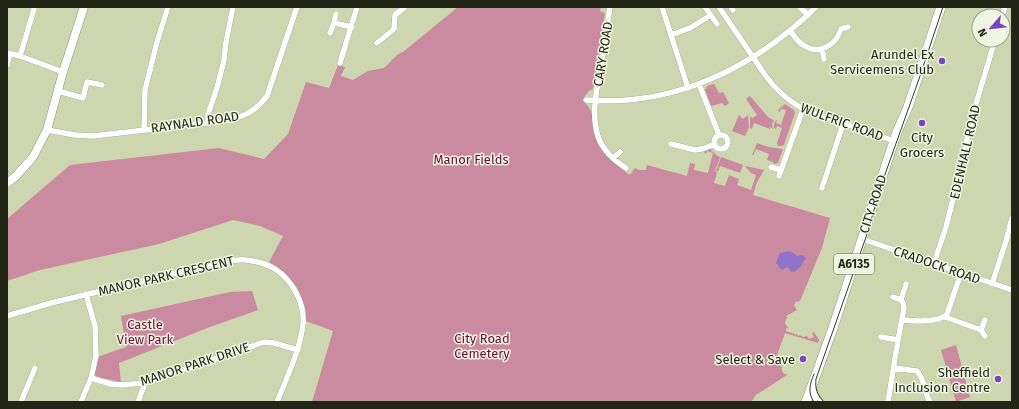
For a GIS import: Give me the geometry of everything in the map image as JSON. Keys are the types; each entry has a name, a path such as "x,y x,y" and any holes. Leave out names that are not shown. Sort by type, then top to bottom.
{"main road":[{"name":"CITY ROAD","path":"806,402 833,328 894,141 908,107 942,7"}],"street":[{"path":"7,183 16,176 33,157 47,130 63,72 84,7"},
{"path":"144,130 145,90 157,42 168,7"},
{"path":"208,122 208,114 217,88 224,60 233,7"},
{"name":"RAYNALD ROAD","path":"47,130 75,135 93,136 208,122 237,118 246,115 261,104 267,96 297,7"},
{"path":"340,63 352,28 357,7"},
{"path":"378,43 394,29 395,15 405,7"},
{"name":"CARY ROAD","path":"610,7 595,100 594,116 599,138 603,147 626,168"},
{"path":"662,7 688,88"},
{"path":"705,7 717,24"},
{"name":"WULFRIC ROAD","path":"718,7 773,86 789,101 803,109 894,141"},
{"path":"800,7 808,15"},
{"path":"586,100 624,100 639,98 659,95 699,84 726,73 753,58 790,30 816,7"},
{"path":"20,56 34,9"},
{"path":"330,33 336,14"},
{"path":"671,34 690,28 711,15"},
{"path":"334,23 352,28"},
{"path":"790,30 802,45 817,50 830,46 835,41 841,29 848,27"},
{"name":"EDENHALL ROAD","path":"934,263 946,227 973,114 993,48"},
{"path":"822,49 824,59"},
{"path":"7,65 9,54 20,56 63,72"},
{"path":"58,91 83,98 87,82 102,85"},
{"path":"699,84 719,135"},
{"path":"771,167 780,173 803,109"},
{"path":"822,188 844,124"},
{"path":"723,134 727,136 729,140 728,145 725,148 717,148 715,144 715,139 719,135 723,134"},
{"path":"670,144 695,150 715,144"},
{"path":"614,158 620,152"},
{"path":"992,284 1006,242 1012,218"},
{"name":"CRADOCK ROAD","path":"862,239 1012,290"},
{"name":"MANOR PARK CRESCENT","path":"7,316 51,302 222,262 244,259 260,262 274,268 285,276 294,288 301,304 303,319 298,350 277,402"},
{"path":"945,317 961,273"},
{"path":"888,402 904,308 901,300 906,284"},
{"path":"81,402 91,378 96,356 95,326 86,294"},
{"path":"893,297 901,300"},
{"path":"902,320 922,321 945,317 981,330 985,336"},
{"path":"981,330 984,320"},
{"path":"881,337 898,340"},
{"name":"MANOR PARK DRIVE","path":"91,378 111,384 121,385 145,382 264,342 274,343 298,350"},
{"path":"21,402 34,368"},
{"path":"894,368 920,369 930,402"},
{"path":"138,402 145,382"},
{"path":"812,387 814,395 819,402"}],"green space":[{"name":"Manor Fields","path":"458,7 601,7 600,11 605,13 593,89 584,97 591,111 596,140 613,162 630,175 635,168 639,170 646,170 647,165 687,176 690,163 695,164 694,170 708,173 713,153 707,151 706,154 704,152 710,149 720,157 715,171 717,172 714,183 725,186 729,175 739,179 737,185 751,190 756,175 751,173 745,166 764,170 757,182 753,195 830,218 822,248 800,301 796,302 794,305 797,310 786,316 788,317 785,323 788,328 786,331 790,333 791,332 795,335 797,334 798,336 800,335 803,337 807,336 809,339 814,337 812,333 814,332 819,340 818,343 785,333 776,358 782,361 782,371 787,375 756,395 751,402 312,402 333,331 306,321 297,287 269,262 283,236 260,226 233,220 159,244 40,270 7,281 7,219 70,165 219,148 264,159 288,134 306,82 329,88 338,65 345,67 341,76 353,80 368,71 384,68 397,55 403,52"},
{"path":"714,84 719,93 723,92 729,103 725,106 722,103 711,106 705,90 707,86"},
{"path":"750,96 768,117 774,120 772,124 773,129 754,123 752,129 750,128 750,116 752,118 757,115 746,99"},
{"path":"785,104 794,110 795,113 784,145 778,146 777,143 782,128 777,126 776,129 774,128 774,124 777,120 776,123 781,125 786,110 781,109 780,112 778,111"},
{"path":"739,115 743,119 748,115 749,127 745,136 732,131"},
{"path":"757,143 768,147 783,149 778,163 774,164 773,162 767,160 769,154 756,149 752,155"},
{"path":"721,157 743,165 740,173 720,166 718,171 716,171"},
{"name":"Castle View Park","path":"252,291 258,310 210,327 119,363 121,382 96,377 94,372 97,357 126,347 121,316 230,292"},
{"path":"956,345 970,397 956,402 941,350"}],"shaded area":[{"path":"790,251 797,256 802,255 806,258 800,267 794,272 790,271 787,267 782,270 776,263 780,253"}],"tram line":[{"path":"824,402 817,392 816,379 866,237 883,180 943,7"},
{"path":"814,374 810,385 810,395 814,402"}],"place":[{"name":"Arundel Ex Servicemens Club","path":"942,61"},
{"name":"City Grocers","path":"922,123"},
{"name":"Select & Save","path":"803,359"},
{"name":"Sheffield Inclusion Centre","path":"998,379"}],"park label":[{"name":"City Road Cemetery","path":"482,346"}]}
